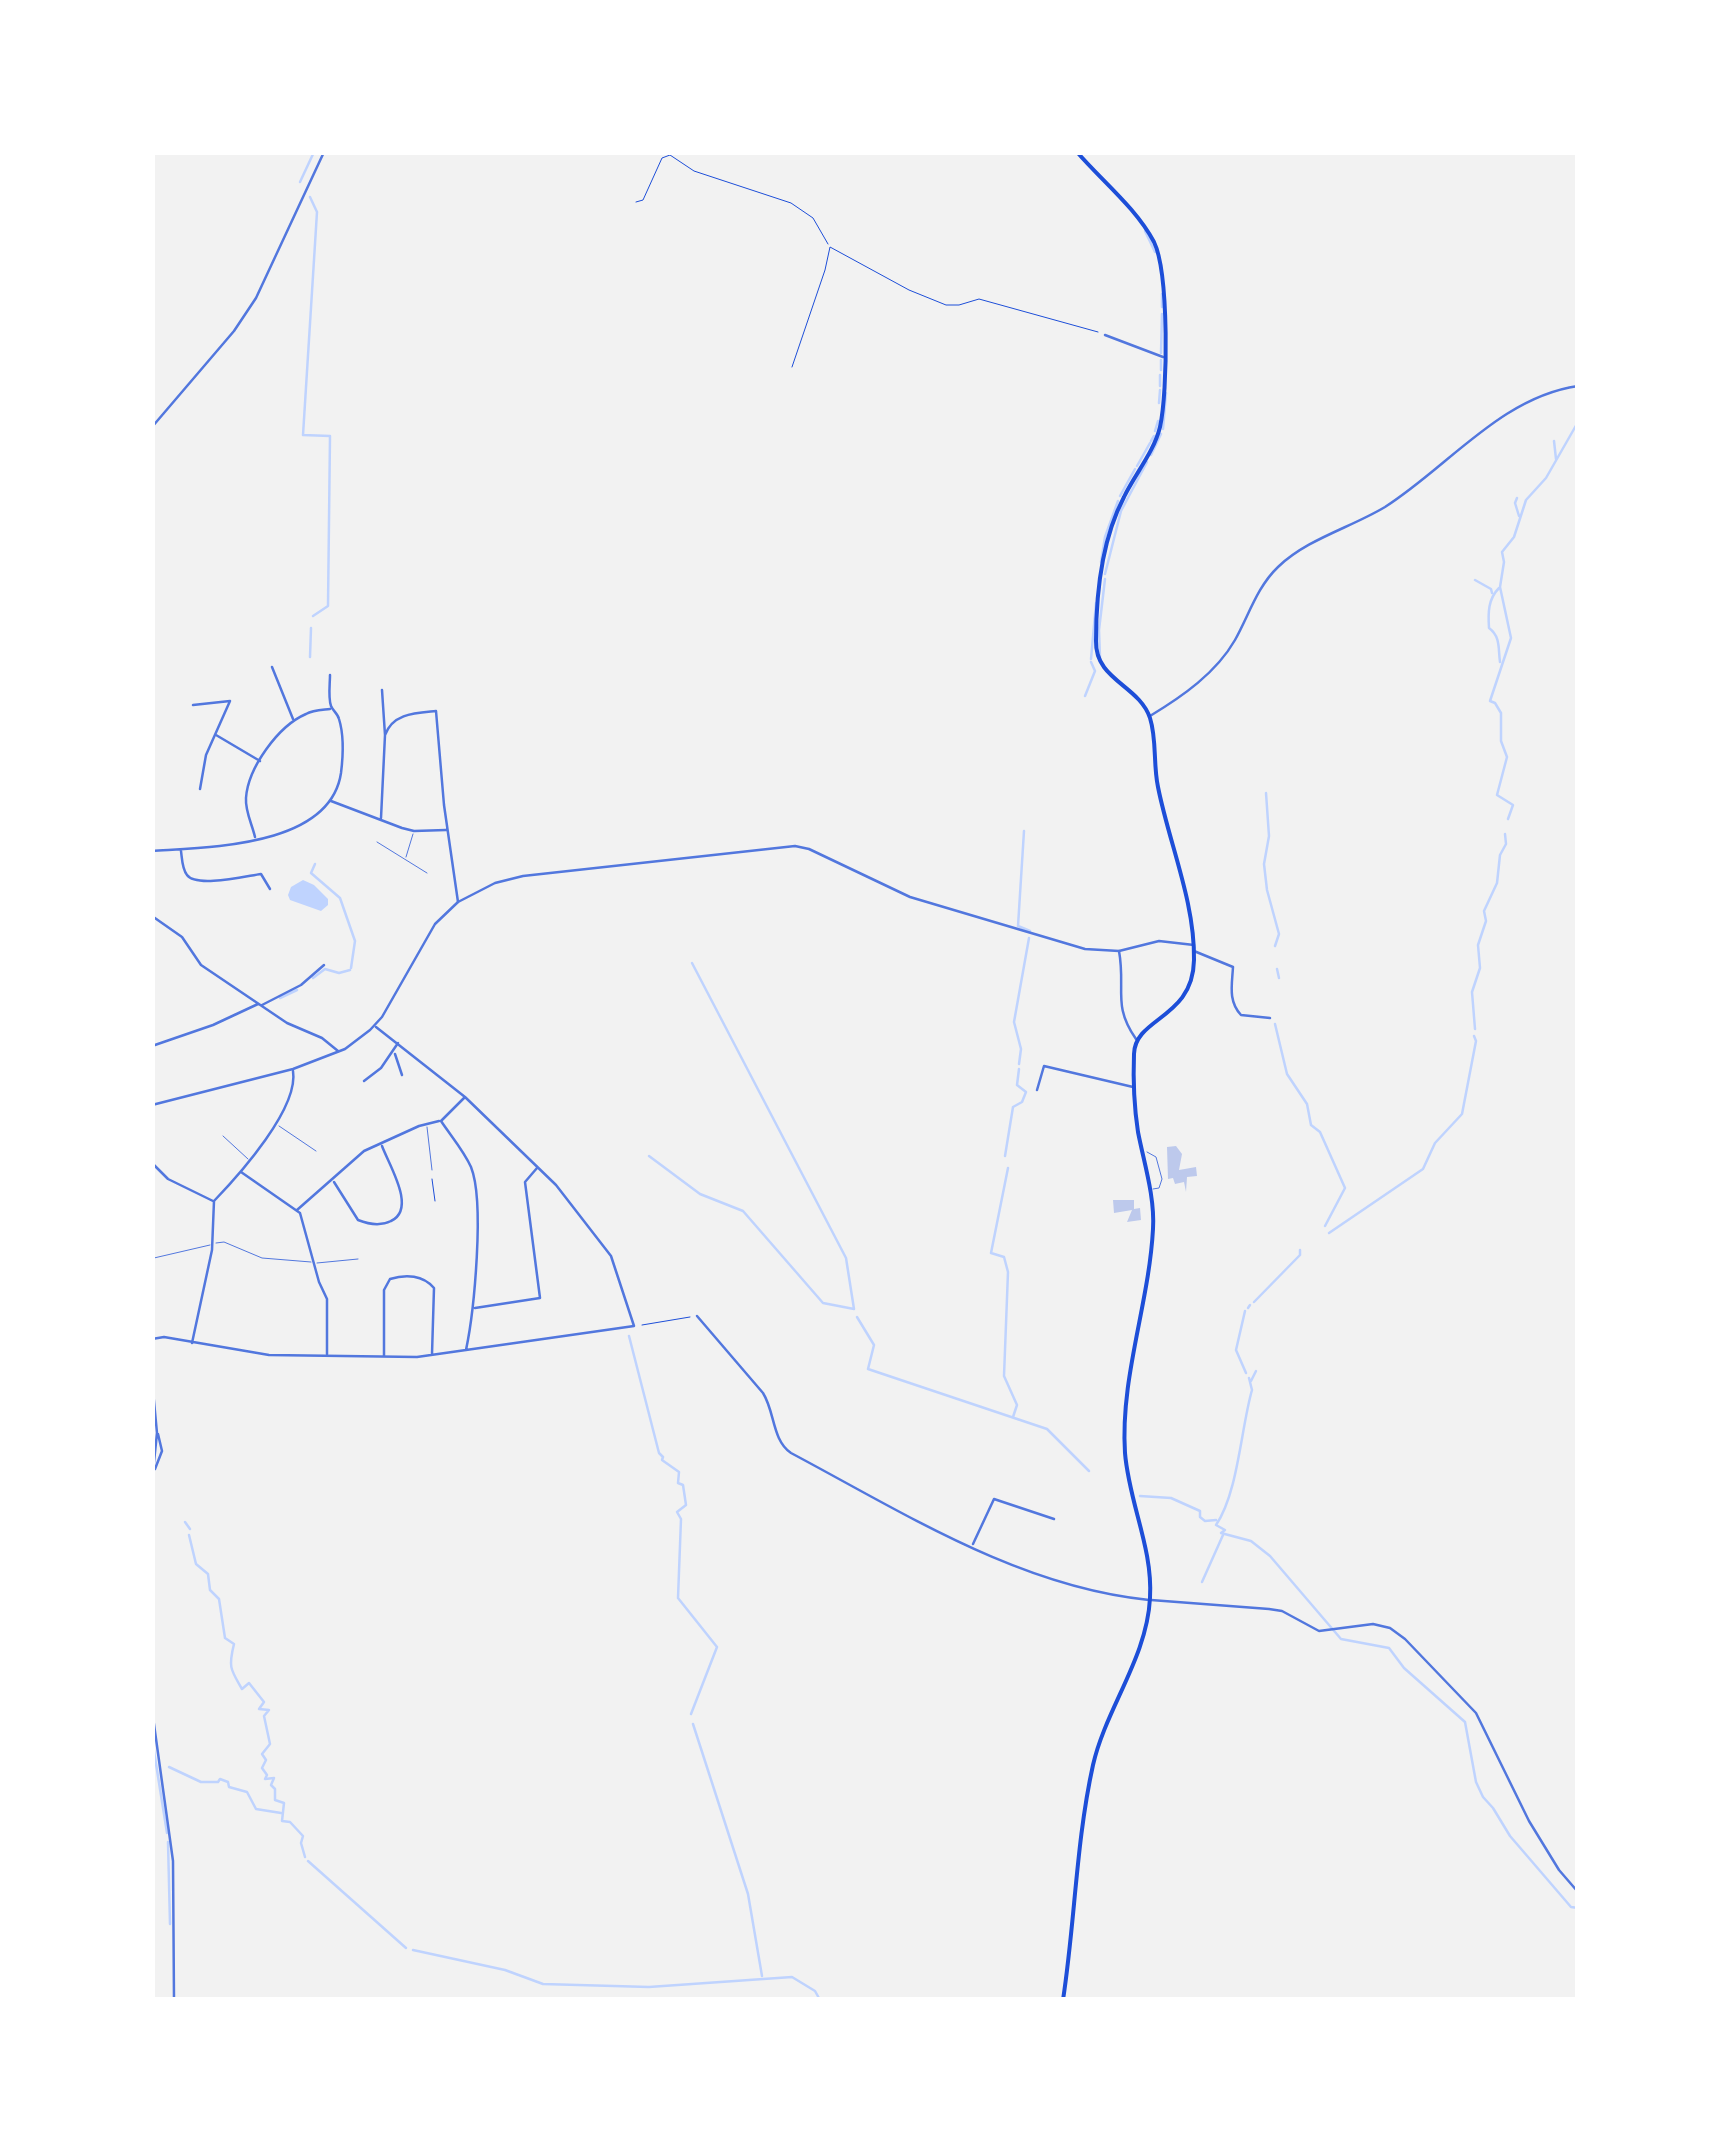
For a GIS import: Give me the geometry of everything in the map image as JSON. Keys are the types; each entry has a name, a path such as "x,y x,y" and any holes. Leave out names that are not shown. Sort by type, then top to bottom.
{"main road":[{"path":"1063,2000 1092,1769 1104,1728 1140,1644 1150,1600 1147,1556 1125,1446 1127,1404 1153,1216 1134,1087 1136,1039 1173,1010 1183,997 1192,979 1194,948 1157,781 1149,717 1141,703 1105,671 1098,658 1096,640 1110,529 1159,430 1165,282 1156,248 1141,222 1077,152"}],"street":[{"path":"152,427 234,331 256,298 324,152"},
{"path":"1105,335 1164,357"},
{"path":"1149,717 1216,667 1238,635 1261,588 1279,566 1302,548 1416,488 1508,412 1543,393 1578,386"},
{"path":"272,667 294,720"},
{"path":"152,851 255,839 300,826 331,801 340,777 342,748 339,718 331,709 330,675"},
{"path":"380,818 385,735 382,690"},
{"path":"193,705 230,701 206,755 200,789"},
{"path":"255,839 245,804 248,785 260,761 294,720 310,712 331,709"},
{"path":"385,735 388,726 407,714 436,712 458,902"},
{"path":"214,734 260,761"},
{"path":"331,801 414,832 447,830"},
{"path":"152,1105 293,1069 339,1052 374,1026 392,1002 428,933 458,902 484,888 523,876 794,846 809,849 910,898 1084,949 1120,952 1152,941 1194,948 1233,967 1231,996 1241,1015 1270,1018"},
{"path":"181,849 184,872 191,880 261,874 270,889"},
{"path":"152,916 182,937 201,965 287,1023 322,1038 339,1052"},
{"path":"1120,952 1120,1014 1136,1039"},
{"path":"152,1046 224,1021 301,985 324,964"},
{"path":"152,1339 164,1337 269,1354 432,1356 634,1326 611,1256 556,1185 464,1097 374,1026"},
{"path":"364,1081 394,1052 398,1042"},
{"path":"394,1052 402,1075"},
{"path":"1037,1090 1044,1066 1134,1087"},
{"path":"192,1342 212,1244 214,1202 242,1172 276,1124 292,1093 293,1069"},
{"path":"297,1210 334,1181 350,1161 440,1121 464,1097"},
{"path":"440,1121 474,1176 473,1308 466,1351"},
{"path":"334,1181 358,1220 380,1224 394,1221 403,1200 382,1145"},
{"path":"152,1163 168,1179 214,1202"},
{"path":"473,1308 540,1298 525,1182 538,1167"},
{"path":"242,1172 297,1210 303,1219 327,1299 327,1355"},
{"path":"384,1356 384,1290 390,1279 403,1276 423,1278 434,1288 432,1356"},
{"path":"697,1316 762,1392 783,1448 1018,1570 1126,1598 1269,1609 1310,1628 1333,1630 1373,1624 1390,1628 1472,1707 1532,1826 1559,1870 1578,1892"},
{"path":"152,1380 157,1433 152,1481"},
{"path":"972,1546 994,1499 1054,1518"},
{"path":"152,1710 172,1849 174,2000"}],"lane":[{"path":"406,858 414,832"},
{"path":"377,842 427,872"},
{"path":"276,1124 316,1152"},
{"path":"426,1124 432,1170"},
{"path":"223,1136 248,1159"},
{"path":"1142,1152 1154,1155 1162,1179 1159,1188 1149,1190"},
{"path":"154,1258 224,1242 262,1258 314,1262 358,1259"}],"path":[{"path":"636,202 643,200 662,158 670,155 694,171 791,203 813,218 830,247 946,305 959,306 979,299 1072,322 1105,335"},
{"path":"792,368 830,247"},
{"path":"432,1170 435,1201"},
{"path":"634,1326 697,1316"}],"water":[{"path":"303,880 328,899 328,905 321,911 290,900 291,887"}],"building":[{"path":"1176,1146 1182,1154 1179,1170 1196,1167 1197,1176 1187,1177 1186,1192 1184,1182 1175,1184 1173,1178 1168,1179 1167,1147"},
{"path":"1113,1200 1134,1200 1134,1209 1140,1208 1141,1220 1127,1222 1132,1210 1114,1213"}],"waterway":[{"path":"300,182 314,152"},
{"path":"310,197 317,212 303,435 330,436 328,606 313,616"},
{"path":"1145,231 1155,252"},
{"path":"1162,294 1162,307"},
{"path":"1161,353 1162,314"},
{"path":"1161,360 1161,370"},
{"path":"1160,375 1160,386"},
{"path":"1159,403 1160,390"},
{"path":"1163,429 1166,393"},
{"path":"1155,431 1158,421"},
{"path":"1508,819 1513,805 1497,795 1507,757 1501,741 1501,713 1490,701 1511,638 1500,587 1502,552 1514,537 1526,500 1546,478 1578,422"},
{"path":"1151,455 1161,434"},
{"path":"1151,441 1154,436"},
{"path":"1554,441 1556,459"},
{"path":"1137,466 1150,443"},
{"path":"1105,574 1121,511 1147,462"},
{"path":"1120,496 1135,469"},
{"path":"1517,498 1519,516"},
{"path":"1101,562 1118,501"},
{"path":"1100,657 1105,579"},
{"path":"1475,580 1492,593"},
{"path":"1499,588 1491,602 1489,628 1497,639 1500,662"},
{"path":"1091,659 1096,603"},
{"path":"310,657 311,628"},
{"path":"1085,696 1095,671 1091,662"},
{"path":"1266,793 1269,836 1264,864 1279,934 1275,946"},
{"path":"1024,831 1018,926 1030,931"},
{"path":"1475,1029 1472,992 1480,968 1478,945 1486,921 1484,911 1497,883 1505,834"},
{"path":"315,864 311,873 340,898 355,941 351,968"},
{"path":"1019,1064 1021,1049 1014,1022 1029,938"},
{"path":"649,1156 700,1194 743,1211 823,1303 854,1309 846,1258 692,963"},
{"path":"313,978 325,969 339,973 350,970"},
{"path":"1277,969 1279,978"},
{"path":"280,998 297,990"},
{"path":"1275,1024 1287,1074 1307,1104 1311,1125 1320,1132 1345,1188 1325,1226"},
{"path":"1329,1233 1423,1169 1435,1143 1462,1114 1474,1036"},
{"path":"1005,1156 1013,1107 1022,1102 1026,1092 1017,1085 1019,1069"},
{"path":"1008,1168 991,1253 1004,1257 1008,1272 1004,1376 1017,1405 1013,1417"},
{"path":"1254,1302 1300,1255 1300,1250"},
{"path":"1245,1311 1236,1350 1246,1373"},
{"path":"857,1317 874,1345 868,1369 1047,1429 1089,1471"},
{"path":"629,1336 659,1453 662,1460 679,1472 678,1483 683,1485 686,1505 677,1512 681,1519 678,1598 717,1647 691,1714"},
{"path":"1251,1381 1256,1371"},
{"path":"1249,1378 1252,1390 1234,1478 1216,1525 1225,1530 1221,1533 1251,1541 1270,1556 1341,1639 1389,1648 1404,1668 1465,1722 1476,1782 1483,1797 1510,1836 1571,1907 1578,1908"},
{"path":"152,1435 152,1441"},
{"path":"1140,1496 1171,1498 1200,1511 1205,1521 1216,1520"},
{"path":"185,1522 190,1529"},
{"path":"189,1535 196,1564 208,1574 210,1590 219,1599 225,1638 234,1644 233,1673 242,1689 249,1683 264,1702 259,1709 269,1710 264,1716 270,1744 262,1754 266,1760 262,1768 265,1779 274,1778 271,1785 275,1800 284,1803 282,1821 290,1822 303,1836 305,1857"},
{"path":"1202,1582 1223,1535"},
{"path":"693,1724 748,1894 762,1976"},
{"path":"153,1745 167,1833"},
{"path":"169,1767 201,1782 228,1782 229,1787 247,1792 256,1809 281,1813"},
{"path":"168,1842 170,1924"},
{"path":"308,1861 406,1948"},
{"path":"413,1950 505,1970 543,1984 649,1987 792,1977 815,1991 820,2000"}]}
